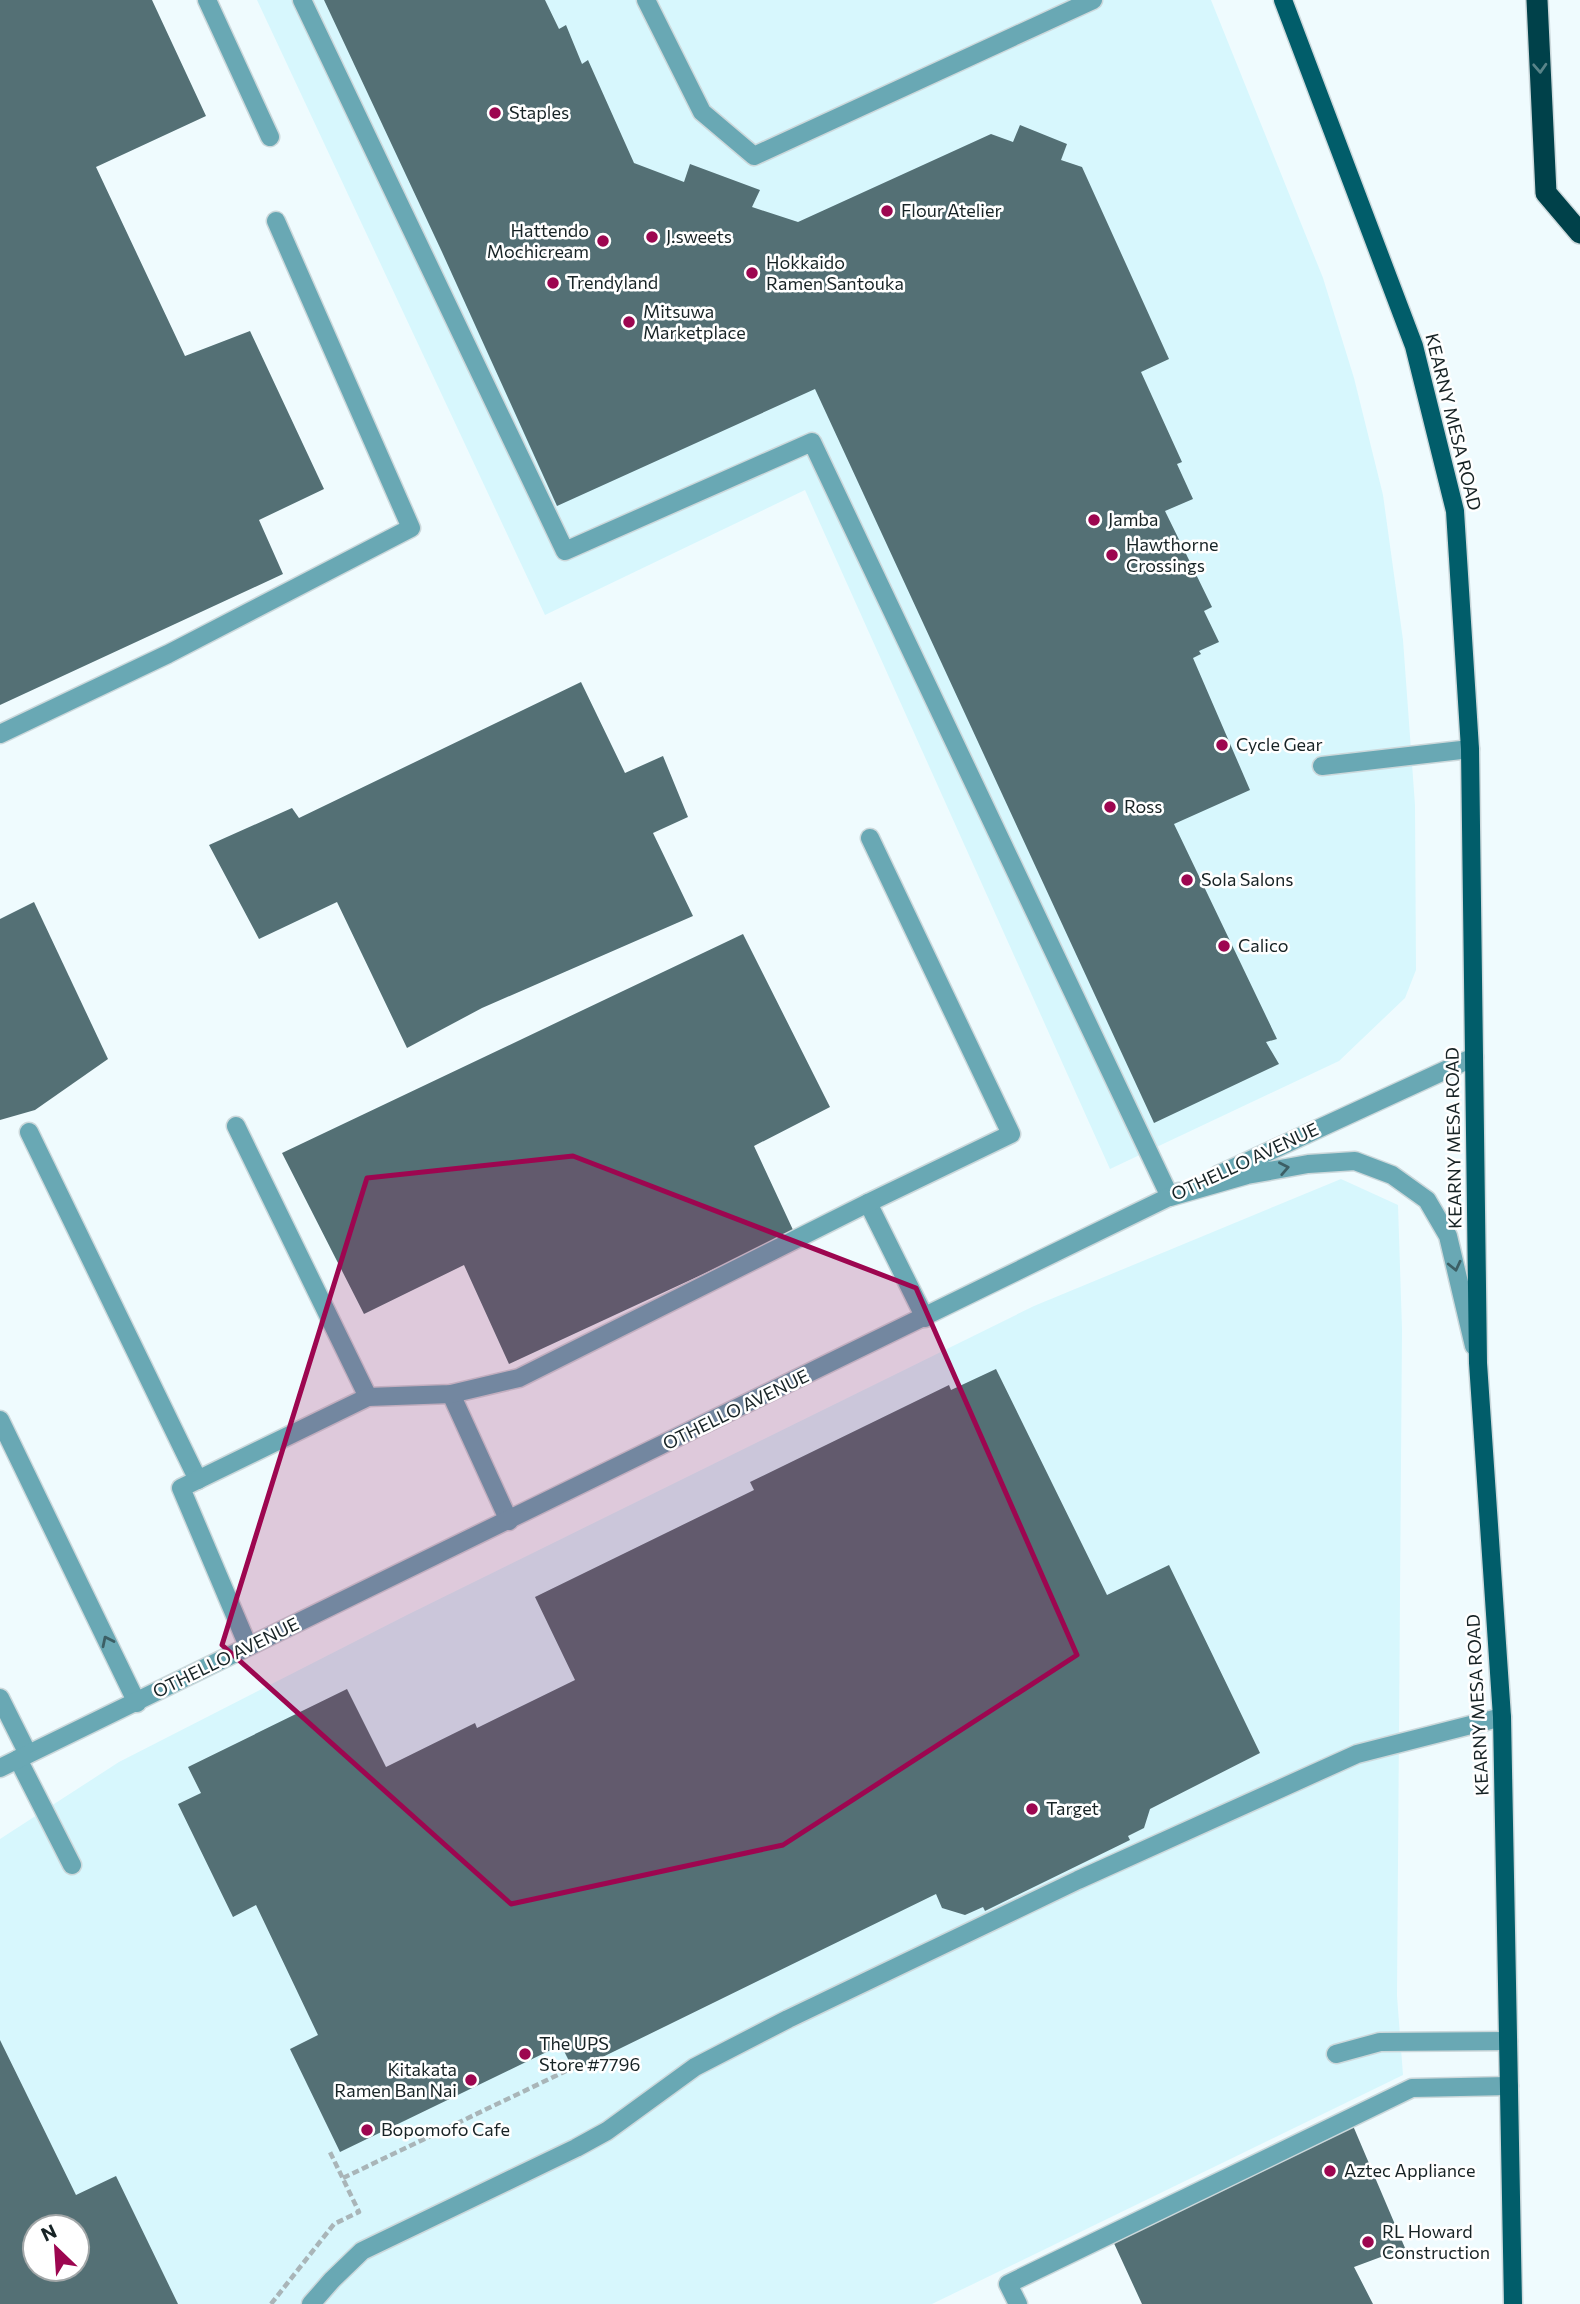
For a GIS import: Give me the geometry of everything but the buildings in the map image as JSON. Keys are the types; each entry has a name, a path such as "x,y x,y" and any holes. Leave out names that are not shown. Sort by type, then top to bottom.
{"highway":[{"path":"1536,0 1546,193 1580,233"}],"main road":[{"name":"KEARNY MESA ROAD","path":"1283,0 1414,346 1455,511 1470,749 1478,1363 1502,1717 1514,2304"}],"street":[{"path":"207,0 270,137"},
{"path":"302,0 565,551 812,442 1170,1197 1247,1175 1308,1164 1355,1161 1392,1175 1427,1200 1448,1236 1478,1363"},
{"path":"646,0 702,112 754,156 1093,0"},
{"path":"0,734 168,654 411,528 276,221"},
{"path":"1321,766 1470,749"},
{"path":"248,1646 181,1488 368,1397 451,1394 519,1378 1011,1134 870,838"},
{"name":"OTHELLO AVENUE","path":"0,1768 1170,1197 1474,1057"},
{"path":"236,1126 368,1397"},
{"path":"29,1132 198,1480"},
{"path":"868,1203 925,1318"},
{"path":"451,1394 509,1521"},
{"path":"0,1420 137,1703"},
{"path":"0,1698 72,1865"},
{"path":"311,2304 362,2251 586,2143 607,2131 695,2067 788,2020 1078,1880 1357,1754 1502,1717"},
{"path":"1336,2054 1380,2042 1508,2041"},
{"path":"1018,2304 1008,2284 1412,2088 1509,2086"}],"path":[{"path":"343,2178 568,2070"},
{"path":"271,2304 334,2224 359,2212 330,2152"}],"highlighted area":[{"path":"573,1156 916,1288 1077,1655 783,1845 511,1904 222,1645 367,1178"}],"shaded area":[{"name":"Hawthorne Crossings","path":"257,0 1211,0 1323,278 1354,378 1383,495 1403,640 1415,805 1416,970 1405,998 1339,1061 1110,1169 805,490 545,615"},
{"path":"1341,1179 1398,1205 1402,1329 1397,1996 1403,2075 932,2304 0,2304 0,1839 119,1762 407,1615 1034,1306"}],"place":[{"name":"Staples","path":"495,113"},
{"name":"Flour Atelier","path":"887,211"},
{"name":"J.sweets","path":"652,237"},
{"name":"Hattendo Mochicream","path":"603,241"},
{"name":"Hokkaido Ramen Santouka","path":"752,273"},
{"name":"Trendyland","path":"553,283"},
{"name":"Mitsuwa Marketplace","path":"629,322"},
{"name":"Jamba","path":"1094,520"},
{"name":"Hawthorne Crossings","path":"1112,555"},
{"name":"Cycle Gear","path":"1222,745"},
{"name":"Ross","path":"1110,807"},
{"name":"Sola Salons","path":"1187,880"},
{"name":"Calico","path":"1224,946"},
{"name":"Target","path":"1032,1809"},
{"name":"The UPS Store #7796","path":"525,2054"},
{"name":"Kitakata Ramen Ban Nai","path":"471,2080"},
{"name":"Bopomofo Cafe","path":"367,2130"},
{"name":"Aztec Appliance","path":"1330,2171"},
{"name":"RL Howard Construction","path":"1368,2242"}]}
